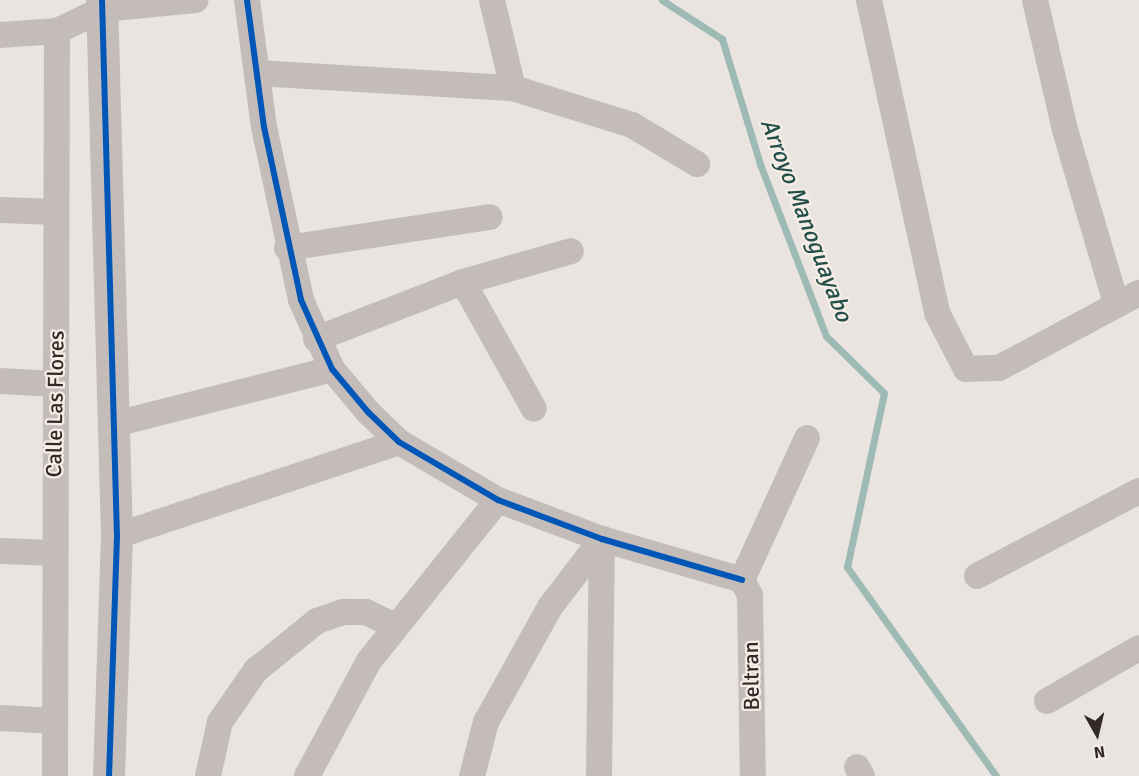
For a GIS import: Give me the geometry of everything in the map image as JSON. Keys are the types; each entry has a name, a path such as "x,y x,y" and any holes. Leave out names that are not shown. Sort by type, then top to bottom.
{"street":[{"path":"0,35 57,31 102,5 196,0"},
{"path":"247,0 287,248 316,339 332,369 399,442 498,500 602,539 742,580 807,438"},
{"path":"492,0 513,88"},
{"path":"869,0 937,313 966,369 999,368 1128,298 1065,130 1035,0"},
{"path":"102,5 111,424 117,536 109,776"},
{"name":"Calle Las Flores","path":"55,776 53,553 57,31"},
{"path":"257,73 513,88 632,125 697,164"},
{"path":"0,210 56,212"},
{"path":"287,248 490,217"},
{"path":"316,339 463,282 571,251"},
{"path":"463,282 534,409"},
{"path":"111,424 332,369"},
{"path":"0,381 56,384"},
{"path":"117,536 399,442"},
{"path":"977,576 1139,491"},
{"path":"307,776 369,661 498,500"},
{"path":"472,776 486,722 550,607 602,539"},
{"path":"599,776 602,539"},
{"path":"0,551 53,553"},
{"name":"Beltran","path":"742,580 750,595 753,776"},
{"path":"208,776 220,722 234,694 264,663 317,621 343,612 366,612 395,626"},
{"path":"1047,701 1139,648"},
{"path":"0,718 56,721"}],"waterway":[{"name":"Arroyo Manoguayabo","path":"662,0 722,39 760,164 826,336 884,393 847,567 996,776"}],"cycle path":[{"path":"102,0 117,536 109,776"},
{"path":"247,0 264,127 301,300 332,369 368,412 399,442 498,500 602,539 742,580"}]}
